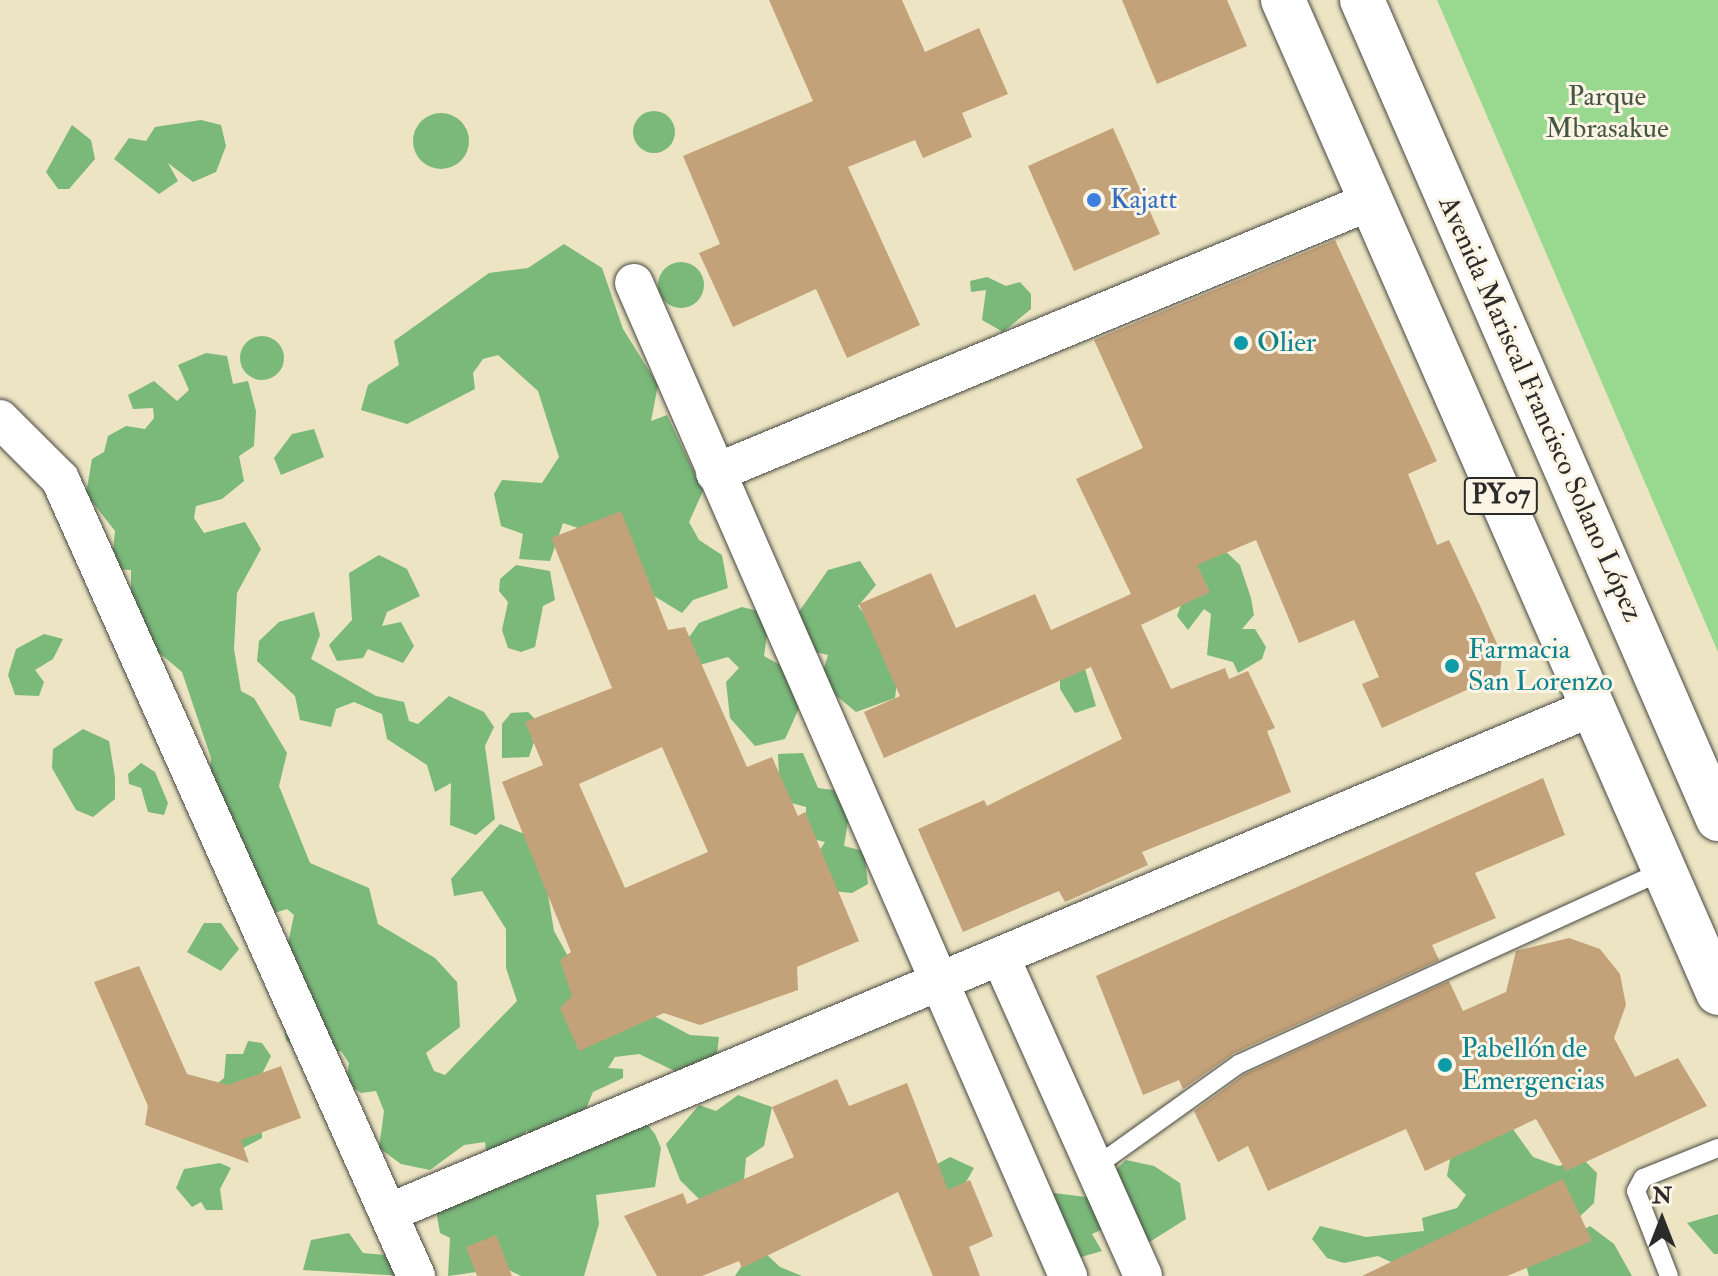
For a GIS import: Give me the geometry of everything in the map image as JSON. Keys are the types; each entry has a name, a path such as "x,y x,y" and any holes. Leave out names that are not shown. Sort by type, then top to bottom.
{"main road":[{"name":"PY07","path":"1283,0 1595,706 1718,993"},
{"name":"Avenida Mariscal Francisco Solano López","path":"1362,0 1718,819"}],"street":[{"path":"715,473 1371,201"},
{"path":"634,283 1068,1276"},
{"path":"0,419 60,479 416,1276"},
{"path":"388,1213 1595,706"},
{"path":"1000,956 1143,1276"}],"lane":[{"path":"1095,1167 1239,1064 1665,870"},
{"path":"1669,1276 1636,1191 1643,1178 1718,1148"}],"green space":[{"name":"Parque Mbrasakue","path":"1437,0 1718,0 1718,652"},
{"path":"654,111 669,117 675,132 669,147 654,153 639,147 633,132 639,117"},
{"path":"441,113 461,121 469,141 461,161 441,169 421,161 413,141 421,121"},
{"path":"201,120 221,125 226,146 216,172 193,182 168,163 178,181 159,194 114,159 129,138 146,141 155,127"},
{"path":"72,125 91,140 95,159 69,189 58,189 46,172"},
{"path":"564,244 602,268 623,329 658,385 651,421 667,415 703,491 689,522 699,540 722,555 728,588 693,600 682,613 641,588 584,530 563,523 550,561 519,559 523,534 501,526 494,494 502,480 542,483 559,457 538,391 498,355 483,359 473,373 475,389 407,424 361,410 368,385 399,365 394,341 489,273 528,268"},
{"path":"681,262 698,268 704,285 698,302 681,308 664,302 658,285 664,268"},
{"path":"987,277 1006,286 1020,282 1031,294 1031,309 1003,332 982,320 986,290 971,292 970,281"},
{"path":"262,336 277,343 284,358 277,373 262,380 247,373 240,358 247,343"},
{"path":"206,353 227,356 233,384 248,381 256,411 254,446 239,456 244,481 222,499 196,506 194,518 204,533 245,522 261,549 237,593 234,649 241,691 254,698 287,753 279,786 310,863 369,888 378,924 435,958 457,982 460,1027 426,1053 434,1071 445,1075 517,1001 506,968 506,929 482,891 454,896 451,879 500,824 539,840 554,931 579,976 690,1035 719,1037 717,1054 677,1072 639,1054 615,1057 608,1068 623,1069 623,1078 593,1092 585,1111 530,1138 527,1130 513,1152 487,1162 485,1142 464,1145 430,1170 401,1164 379,1148 384,1111 376,1091 361,1093 346,1083 349,1063 341,1051 311,1062 286,1040 279,986 294,915 287,909 268,915 209,784 211,758 182,672 143,639 131,608 131,570 111,569 115,531 86,494 92,459 104,452 108,436 126,426 145,429 154,418 153,408 133,409 128,395 154,381 177,401 189,390 178,365"},
{"path":"314,429 324,457 281,475 274,458 292,434"},
{"path":"1222,548 1240,565 1251,598 1254,615 1242,629 1255,629 1266,647 1262,659 1238,673 1233,662 1207,655 1211,614 1204,609 1188,630 1177,616 1199,555"},
{"path":"379,555 407,569 420,596 387,612 382,626 401,622 414,646 403,663 368,649 363,658 337,661 329,645 352,620 349,573"},
{"path":"860,561 876,585 858,606 900,659 895,698 856,712 833,693 823,671 828,655 807,650 791,623 828,570"},
{"path":"516,565 550,571 555,600 543,606 535,647 521,652 508,648 502,630 508,602 499,591 500,579"},
{"path":"742,607 770,614 764,656 787,669 800,706 785,739 755,746 730,718 726,682 739,668 728,657 696,666 685,643 699,623"},
{"path":"314,612 320,635 311,659 376,696 404,702 409,721 418,724 449,696 484,712 494,727 485,746 495,819 476,835 450,825 451,783 435,792 427,765 387,739 382,714 354,702 336,709 331,727 300,720 295,696 257,661 259,641 279,622"},
{"path":"44,634 63,639 53,659 35,670 44,682 39,696 15,695 8,675 16,649"},
{"path":"1085,669 1096,706 1075,713 1060,689 1060,673"},
{"path":"528,712 540,724 529,757 502,758 502,724 511,713"},
{"path":"83,729 109,741 115,777 115,799 93,817 76,810 52,768 53,749"},
{"path":"803,753 818,788 834,790 849,815 844,846 864,851 868,884 852,893 822,890 814,859 825,842 805,837 806,807 780,800 778,754"},
{"path":"141,763 155,772 168,803 164,815 148,812 141,788 129,784 128,774"},
{"path":"204,923 221,923 239,949 221,971 187,952"},
{"path":"248,1041 262,1043 271,1056 260,1078 262,1138 239,1150 211,1089 224,1078 226,1054 243,1054"},
{"path":"738,1095 772,1107 764,1146 746,1158 744,1180 703,1203 680,1180 666,1144 699,1105 716,1111"},
{"path":"1502,1114 1533,1157 1558,1166 1584,1160 1597,1173 1594,1203 1575,1221 1391,1262 1378,1256 1344,1263 1327,1258 1312,1239 1320,1226 1366,1237 1424,1231 1422,1218 1457,1208 1466,1195 1447,1176 1452,1149"},
{"path":"621,1119 647,1124 655,1134 661,1148 655,1187 596,1195 599,1224 584,1276 521,1276 505,1268 448,1276 450,1238 440,1233 435,1205 583,1139 595,1147"},
{"path":"950,1157 974,1168 962,1189 945,1195 926,1170"},
{"path":"1126,1160 1154,1166 1180,1183 1186,1219 1140,1248 1105,1228 1092,1234 1102,1251 1067,1261 1039,1223 1054,1193 1086,1197"},
{"path":"220,1163 231,1168 220,1189 223,1210 206,1210 201,1202 192,1207 176,1188 184,1169"},
{"path":"1718,1214 1718,1254 1714,1254 1687,1223"},
{"path":"1590,1226 1614,1244 1632,1276 1529,1276 1526,1265"},
{"path":"349,1233 363,1253 385,1255 404,1276 303,1270 311,1240"},
{"path":"764,1252 780,1267 802,1276 735,1276 748,1256"}],"building":[{"path":"769,0 902,0 925,52 979,28 1008,94 962,113 972,137 923,158 915,140 848,167 920,325 847,358 816,289 733,327 699,253 720,244 683,156 813,101"},
{"path":"1122,0 1227,0 1247,46 1157,84"},
{"name":"Kajatt","path":"1113,128 1160,234 1074,271 1028,166"},
{"path":"1335,240 1437,461 1408,474 1437,545 1449,540 1481,608 1502,655 1500,675 1382,728 1362,684 1379,677 1354,620 1299,643 1256,540 1197,565 1210,592 1141,625 1171,689 1225,668 1229,679 1248,671 1275,728 1267,731 1291,792 1142,852 1148,865 1065,902 1059,891 963,932 918,829 984,800 987,806 1122,739 1091,667 884,758 864,712 900,696 859,604 931,573 956,628 1035,594 1051,630 1131,594 1076,479 1143,448 1094,340"},
{"path":"621,511 668,630 685,627 747,767 772,757 798,816 805,812 859,941 797,967 798,990 700,1025 664,1013 579,1051 560,1008 572,996 560,960 571,952 502,782 543,765 525,722 612,688 551,538","holes":["662,747 708,852 625,888 579,784"]},
{"path":"1543,778 1565,835 1475,873 1496,918 1432,945 1439,960 1234,1053 1183,1089 1179,1080 1143,1095 1096,976"},
{"name":"Pabellón de Emergencias","path":"1569,938 1600,949 1620,974 1626,1005 1614,1038 1635,1077 1678,1058 1707,1106 1566,1171 1536,1119 1425,1171 1406,1129 1268,1191 1248,1146 1218,1162 1194,1111 1245,1074 1449,981 1463,1011 1506,992 1516,951"},
{"path":"139,966 187,1074 228,1085 281,1066 301,1118 241,1140 249,1163 145,1125 148,1106 94,982"},
{"path":"837,1079 849,1106 907,1083 948,1190 970,1180 993,1236 969,1247 980,1276 933,1276 898,1192 742,1268 739,1261 702,1276 657,1276 624,1216 683,1193 687,1204 794,1157 772,1107"},
{"path":"1563,1179 1592,1241 1507,1276 1362,1276"},
{"path":"496,1235 512,1276 477,1276 466,1247"}],"place":[{"name":"Kajatt","path":"1094,200"},
{"name":"Olier","path":"1241,343"},
{"name":"Farmacia San Lorenzo","path":"1452,666"},
{"name":"Pabellón de Emergencias","path":"1445,1065"}]}
